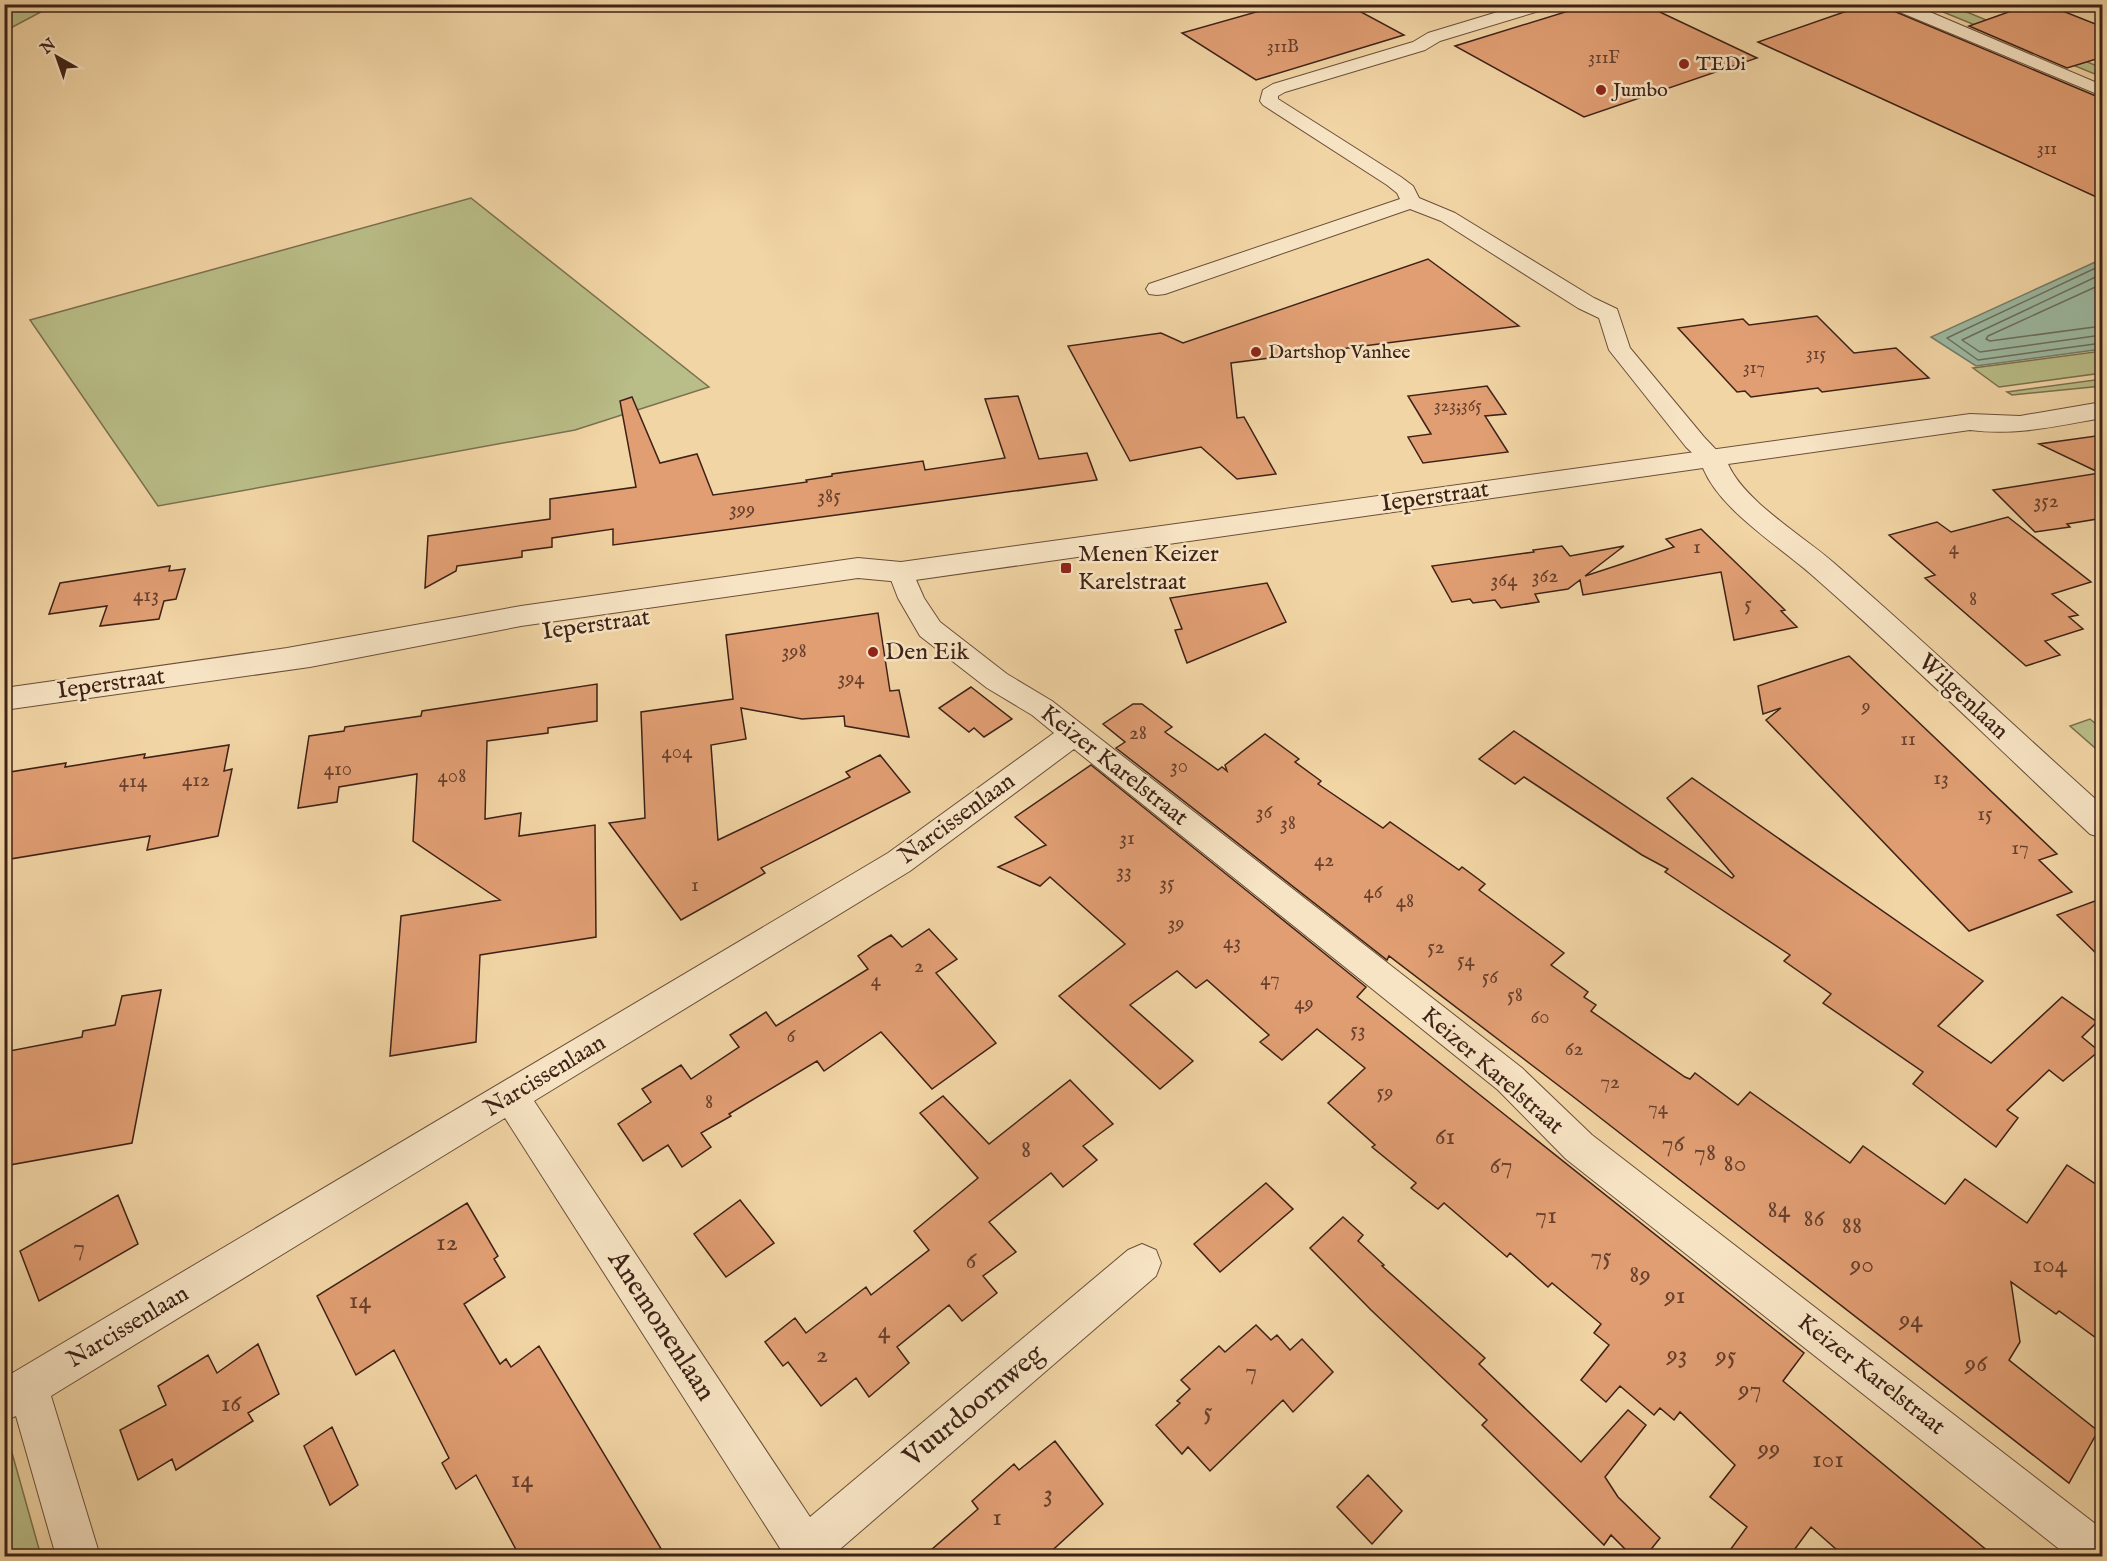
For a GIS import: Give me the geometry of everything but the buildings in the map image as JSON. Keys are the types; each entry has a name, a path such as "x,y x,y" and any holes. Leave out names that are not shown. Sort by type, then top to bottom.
{"street":[{"path":"1411,202 1406,190 1276,106 1269,101 1269,94 1279,88 1419,46 1434,37 1543,4"},
{"path":"1896,4 2103,91"},
{"path":"1157,290 1411,202 1448,217 1586,303 1609,314 1614,325 1613,337 1620,350 1703,450"},
{"name":"Ieperstraat","path":"1970,422 1977,414 2003,408 2103,400"},
{"name":"Ieperstraat","path":"4,699 288,659 544,633 866,588 901,572 1703,450 1970,422 1987,425 2019,424 2103,410"},
{"name":"Wilgenlaan","path":"1703,450 1721,480 1753,512 1823,569 2102,824"},
{"name":"Keizer Karelstraat","path":"901,572 911,598 930,629 997,681 1042,708 1509,1079 1579,1147 2103,1556"},
{"name":"Narcissenlaan","path":"16,1394 899,862 1074,735"},
{"name":"Anemonenlaan","path":"511,1096 808,1553"},
{"name":"Vuurdoornweg","path":"808,1553 1142,1263"},
{"path":"16,1394 78,1557"}],"green space":[{"path":"5,4 54,4 54,5 5,31"},
{"path":"1926,5 1950,5 2102,68 2102,77"},
{"path":"471,198 709,387 575,430 158,506 30,320"},
{"path":"2102,351 2102,373 1999,387 1973,368"},
{"path":"2102,379 2102,386 2012,395 2007,392"},
{"path":"2090,719 2102,729 2102,754 2070,726"},
{"path":"5,1428 41,1556 5,1556"}],"water":[{"path":"2102,259 2102,349 1976,366 1931,337"}],"place":[{"name":"TEDi","path":"1684,64"},
{"name":"Jumbo","path":"1601,90"},
{"name":"Dartshop Vanhee","path":"1256,352"},
{"name":"Menen Keizer Karelstraat","path":"1066,568"},
{"name":"Den Eik","path":"873,652"}]}
